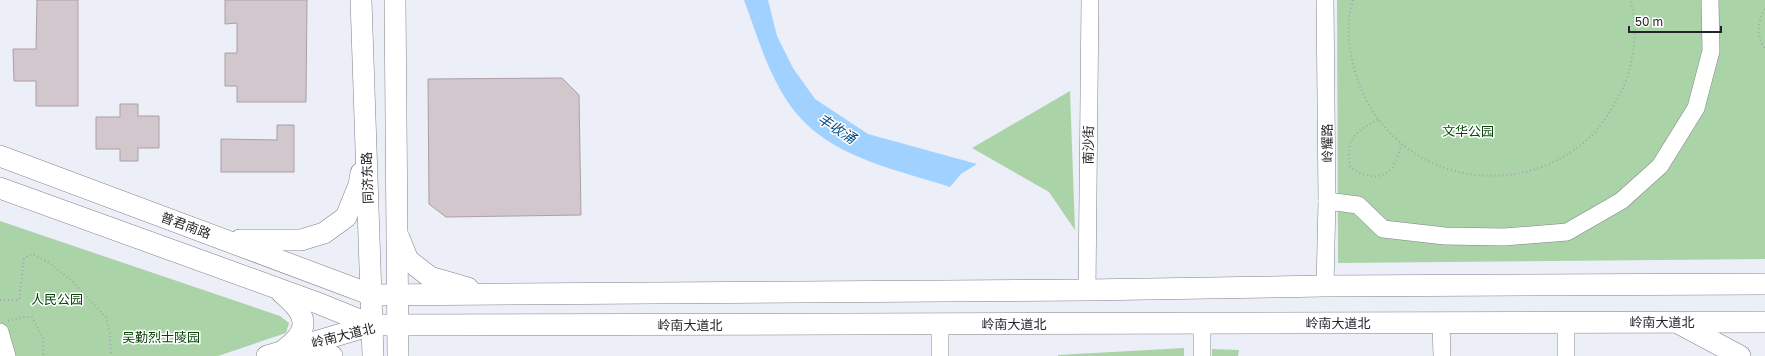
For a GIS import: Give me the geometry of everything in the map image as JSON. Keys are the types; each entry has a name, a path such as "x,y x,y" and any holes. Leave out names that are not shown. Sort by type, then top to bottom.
{"main road":[{"name":"同济东路","path":"361,0 373,356"},
{"path":"395,0 398,356"},
{"path":"221,239 267,241 301,240 324,233 346,217 359,185 366,135"},
{"name":"普君南路","path":"0,156 372,295"},
{"path":"0,188 278,289 372,325"},
{"path":"398,235 408,260 430,277 488,294"},
{"path":"372,295 1087,290 1325,286 1765,284"},
{"path":"274,354 296,340 302,331 303,323 302,315 296,305 278,289"},
{"path":"788,325 771,317 770,304 778,301 790,300 826,300 846,292"},
{"path":"1676,322 1740,356"},
{"name":"岭南大道北","path":"274,354 372,325 940,325 1765,322"},
{"path":"274,354 317,351 332,356"}],"street":[{"name":"南沙街","path":"1087,290 1090,0"},
{"name":"岭耀路","path":"1325,0 1328,201 1325,286"},
{"path":"1328,201 1358,205 1383,229 1445,236 1504,237 1567,232 1622,201 1660,166 1696,108 1711,50 1710,0"},
{"path":"1566,322 1566,356"},
{"path":"1441,323 1442,356"},
{"path":"1202,324 1202,356"},
{"path":"940,325 940,356"},
{"path":"4,327 7,356"}],"path":[{"path":"1353,0 1350,9 1349,50 1359,87 1378,120 1402,144 1420,158 1438,166 1475,176 1513,175 1550,164 1583,144 1609,116 1626,81 1634,44 1630,0"},
{"path":"1765,9 1758,28 1760,42 1765,49"},
{"path":"1378,120 1356,133 1349,150 1350,166 1360,174 1368,176 1384,174 1392,167 1402,144"},
{"path":"0,300 19,300 24,258 33,254 48,262 73,282 106,317 110,333 111,356"},
{"path":"4,327 22,317 32,317 43,338 43,356"}],"green space":[{"name":"文华公园","path":"1337,0 1765,0 1765,259 1338,263"},
{"path":"1070,91 1075,230 1049,192 972,148"},
{"name":"人民公园","path":"0,221 280,316 289,323 286,333 218,356 0,356"},
{"path":"1184,348 1184,356 1058,356 1058,355"},
{"path":"1212,349 1239,350 1238,356 1212,356"}],"water":[{"name":"丰收涌","path":"744,0 768,0 777,36 793,68 815,99 868,134 977,164 961,174 950,187 888,168 847,152 828,141 811,128 796,113 787,101 766,59"}],"building":[{"path":"37,0 78,0 78,106 36,106 36,81 14,81 13,49 36,49"},
{"path":"225,0 307,0 306,102 237,102 237,86 225,86 225,53 237,53 237,23 225,24"},
{"path":"562,78 579,95 581,215 446,217 429,204 428,79"},
{"path":"120,104 138,104 138,116 159,116 159,148 138,148 138,161 120,161 120,149 96,149 96,117 120,117"},
{"path":"277,125 294,125 294,172 221,172 221,139 277,140"}],"park label":[{"name":"吴勤烈士陵园","path":"161,337"}]}
